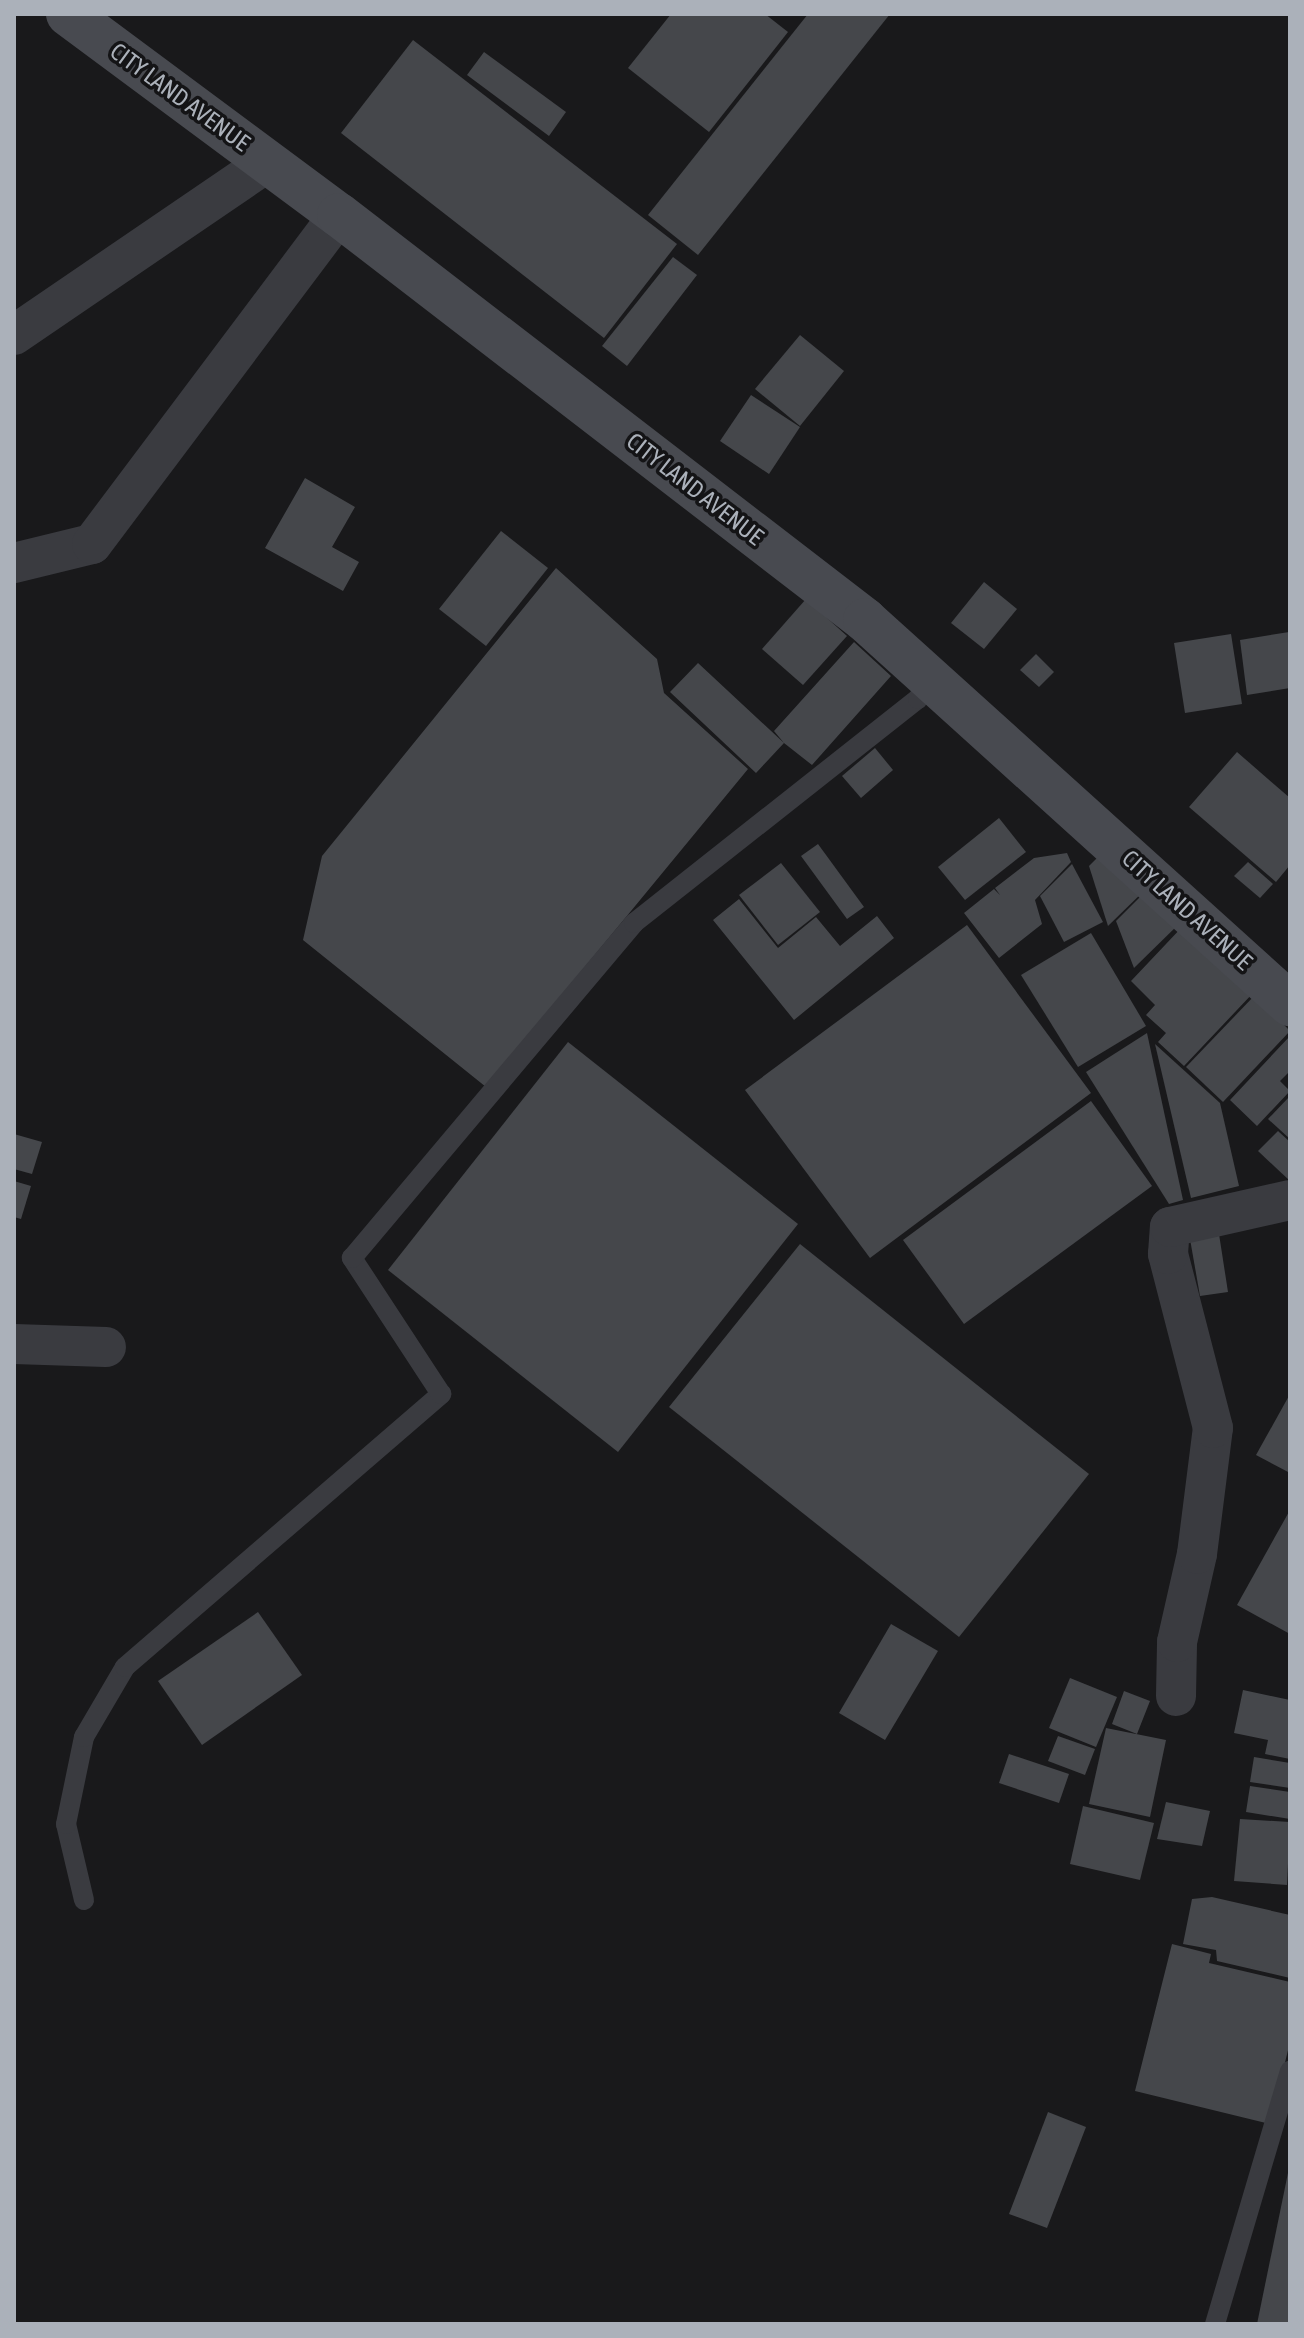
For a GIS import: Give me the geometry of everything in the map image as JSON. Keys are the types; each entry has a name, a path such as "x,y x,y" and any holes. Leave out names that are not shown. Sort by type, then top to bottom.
{"street":[{"name":"CITY LAND AVENUE","path":"68,14 339,215 932,676 1290,1004"},
{"path":"14,335 268,162"},
{"path":"14,563 92,544 339,215"},
{"path":"1176,1696 1177,1642 1197,1554 1213,1428 1168,1254 1170,1227 1290,1200"},
{"path":"14,1344 106,1347"}],"lane":[{"path":"84,1900 66,1824 84,1737 125,1667 441,1394 352,1258 634,923 918,699 932,676"},
{"path":"1215,2324 1290,2071"}],"building":[{"path":"671,14 765,14 788,32 709,132 628,68"},
{"path":"808,14 890,14 698,255 648,215"},
{"path":"413,40 677,244 604,338 341,133"},
{"path":"484,52 566,112 549,136 467,75"},
{"path":"673,257 697,275 627,366 602,346"},
{"path":"800,335 844,371 800,426 755,389"},
{"path":"751,395 800,427 769,474 720,441"},
{"path":"305,478 355,507 332,547 359,562 343,591 265,548"},
{"path":"501,531 548,568 486,646 439,609"},
{"path":"556,568 657,659 664,693 748,769 486,1087 303,940 322,856"},
{"path":"984,582 1017,609 984,649 951,623"},
{"path":"806,599 847,636 803,685 762,649"},
{"path":"1289,632 1290,688 1247,695 1240,640"},
{"path":"1231,634 1242,704 1185,713 1174,643"},
{"path":"854,642 891,676 812,765 774,731"},
{"path":"1036,654 1054,672 1039,687 1020,670"},
{"path":"698,663 784,743 756,773 670,692"},
{"path":"875,748 893,770 861,798 842,776"},
{"path":"1237,752 1290,798 1290,865 1276,882 1189,807"},
{"path":"999,818 1026,852 965,900 938,867"},
{"path":"818,844 864,907 847,919 801,856"},
{"path":"1110,845 1149,886 1108,926 1089,866"},
{"path":"1067,853 1071,862 1035,900 1042,924 999,958 964,913 994,889 1000,895 995,888 1034,858"},
{"path":"1248,862 1273,884 1260,898 1234,876"},
{"path":"781,863 820,912 778,945 739,895"},
{"path":"1072,864 1103,922 1064,942 1040,896"},
{"path":"1151,886 1183,920 1134,968 1116,921"},
{"path":"739,899 778,948 816,917 840,946 877,916 894,938 794,1020 713,920"},
{"path":"967,925 1091,1093 870,1258 745,1090"},
{"path":"1183,926 1254,992 1184,1066 1158,1042 1166,1033 1146,1015 1155,1005 1131,981"},
{"path":"1091,933 1146,1026 1078,1067 1021,975"},
{"path":"1255,995 1290,1031 1223,1102 1186,1067"},
{"path":"1147,1033 1183,1200 1169,1204 1086,1072"},
{"path":"1290,1036 1290,1071 1280,1081 1290,1091 1257,1126 1230,1100"},
{"path":"568,1042 798,1224 618,1452 388,1270"},
{"path":"1155,1044 1220,1103 1239,1186 1191,1198"},
{"path":"1290,1096 1290,1139 1268,1119"},
{"path":"1091,1101 1152,1186 964,1324 903,1240"},
{"path":"1278,1131 1290,1142 1290,1181 1258,1151"},
{"path":"14,1134 42,1142 32,1174 14,1169"},
{"path":"14,1181 31,1186 21,1219 14,1217"},
{"path":"1219,1234 1228,1292 1200,1296 1190,1239"},
{"path":"800,1244 1089,1474 959,1637 669,1407"},
{"path":"1290,1394 1290,1473 1256,1455"},
{"path":"1290,1510 1290,1634 1237,1605"},
{"path":"258,1612 302,1675 202,1745 158,1681"},
{"path":"891,1624 938,1651 885,1740 839,1713"},
{"path":"1070,1678 1117,1697 1096,1747 1049,1728"},
{"path":"1243,1690 1290,1700 1290,1759 1265,1754 1268,1740 1234,1733"},
{"path":"1124,1691 1150,1701 1137,1734 1112,1724"},
{"path":"1106,1728 1166,1740 1150,1817 1089,1804"},
{"path":"1058,1736 1095,1749 1085,1775 1048,1761"},
{"path":"1009,1754 1069,1774 1059,1803 999,1783"},
{"path":"1254,1757 1290,1763 1290,1788 1250,1782"},
{"path":"1250,1786 1290,1792 1290,1819 1246,1812"},
{"path":"1166,1802 1210,1811 1202,1846 1157,1839"},
{"path":"1083,1806 1154,1823 1140,1880 1070,1864"},
{"path":"1240,1819 1290,1822 1287,1885 1234,1881"},
{"path":"1212,1897 1290,1915 1290,1978 1217,1961 1216,1950 1183,1944 1192,1899"},
{"path":"1172,1944 1211,1954 1209,1963 1290,1982 1290,2042 1270,2124 1135,2091"},
{"path":"1048,2112 1086,2127 1047,2228 1009,2214"},
{"path":"1289,2168 1290,2324 1257,2324"}]}
